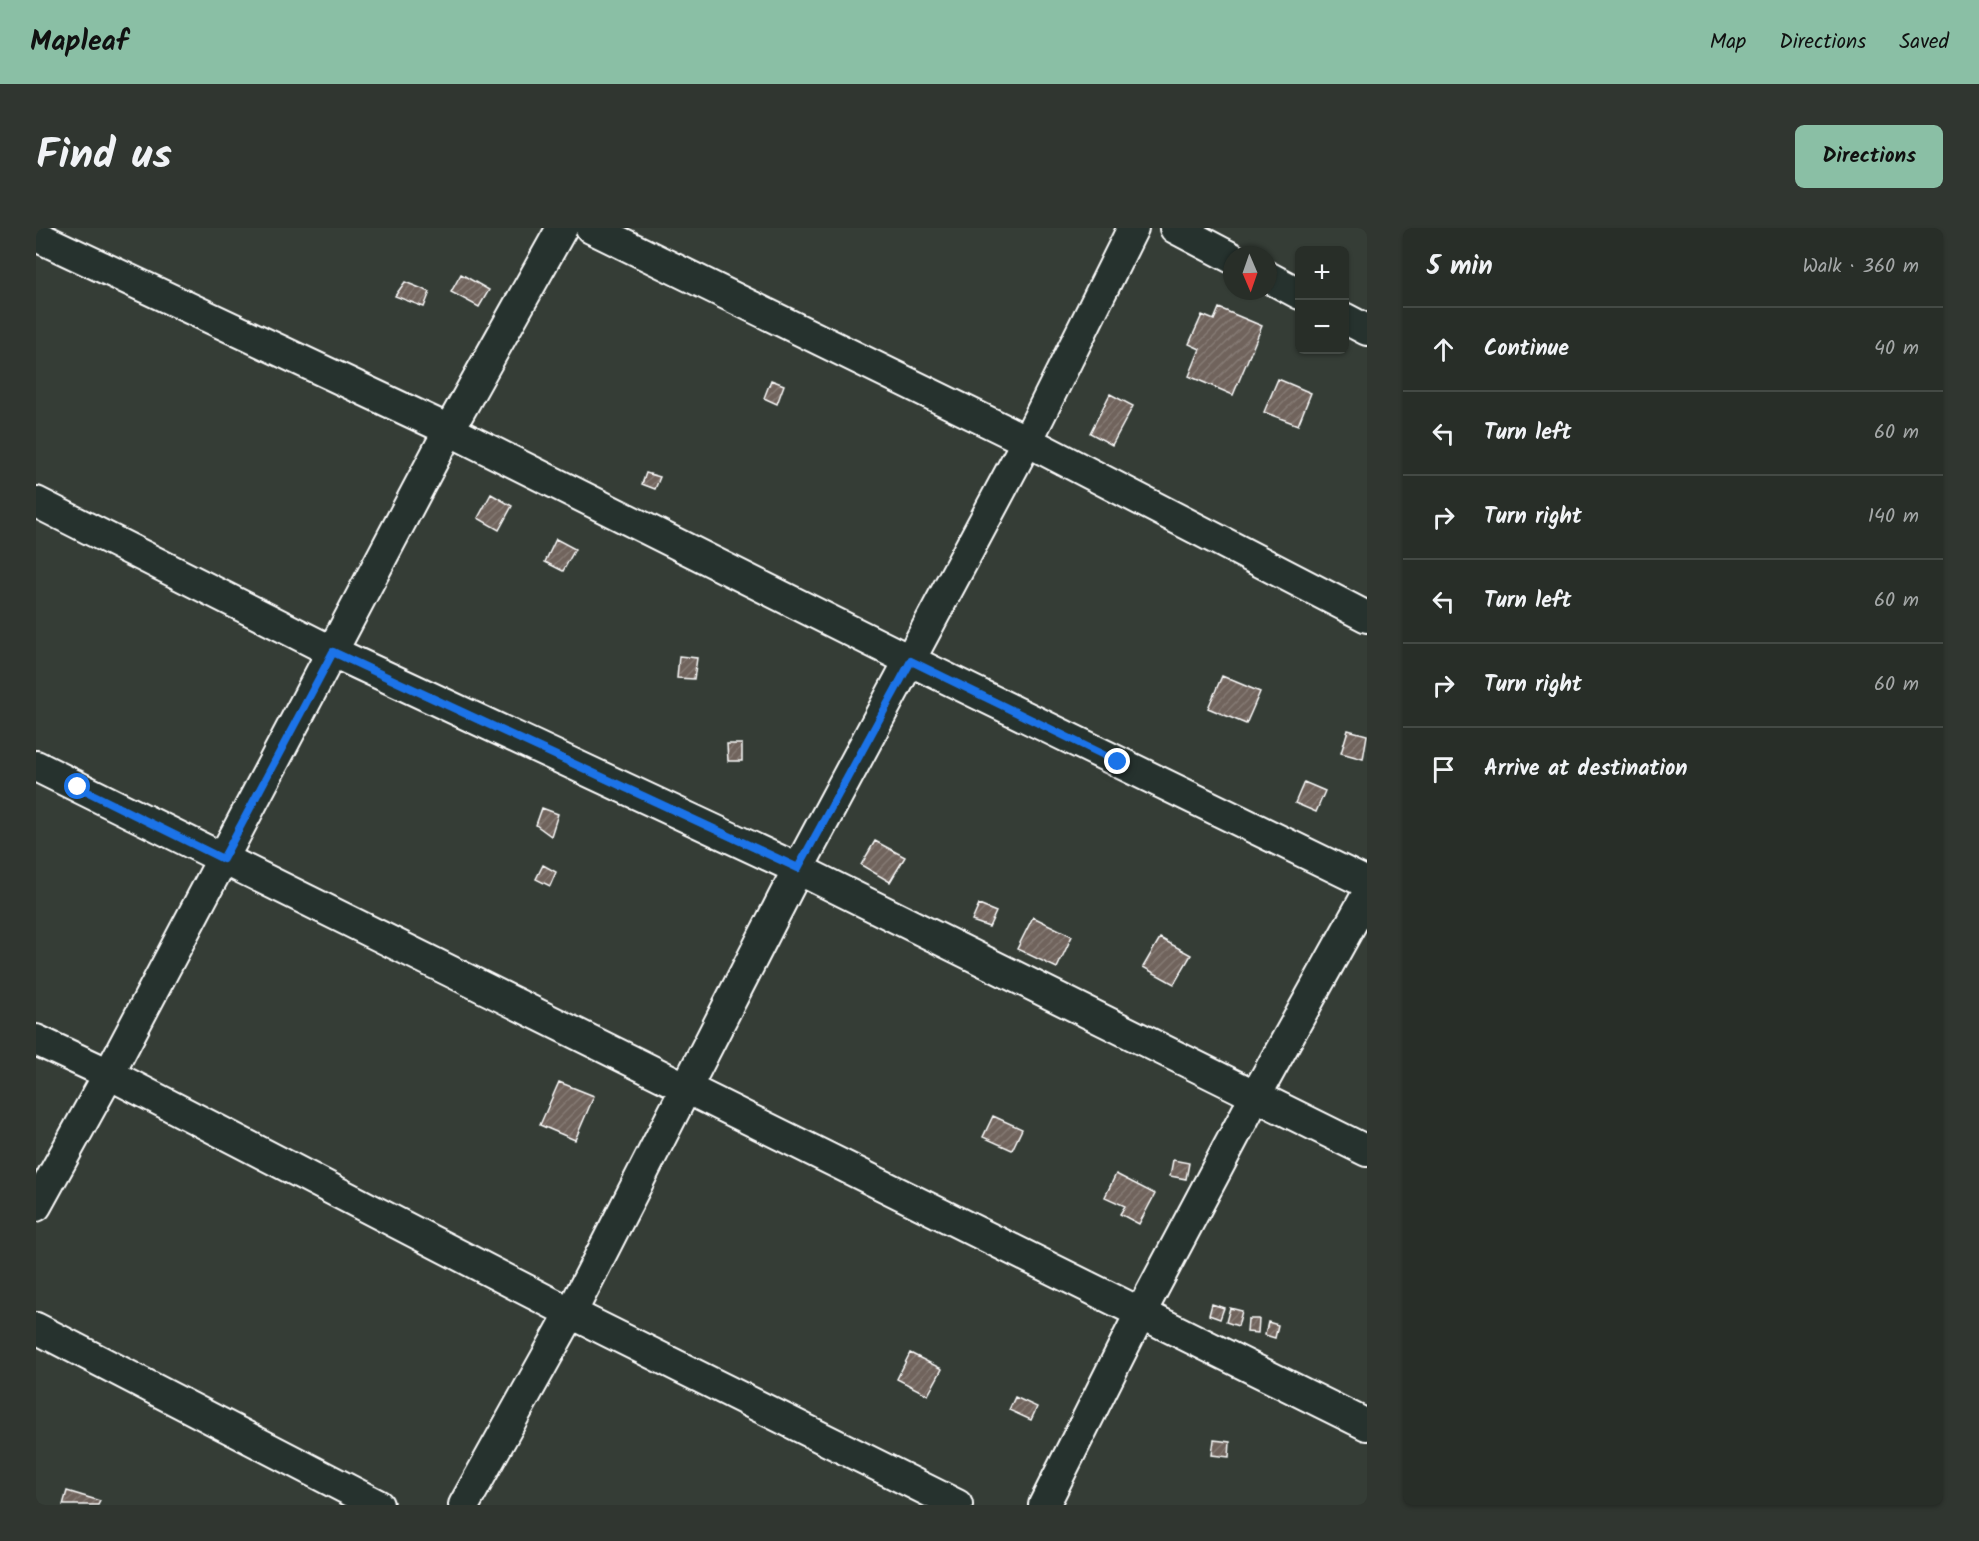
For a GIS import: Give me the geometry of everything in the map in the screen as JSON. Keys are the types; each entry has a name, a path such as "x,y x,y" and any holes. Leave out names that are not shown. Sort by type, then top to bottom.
{"street":[{"path":"36,1206 109,1074 448,430 562,228"},
{"path":"591,228 1027,441 1367,616"},
{"path":"464,1505 571,1313 798,868 1027,441 1133,228"},
{"path":"1175,228 1223,253"},
{"path":"36,236 448,430 911,661 1367,883"},
{"path":"1277,283 1295,292"},
{"path":"1349,321 1367,330"},
{"path":"36,502 333,652 798,868 1367,1151"},
{"path":"36,766 1367,1425"},
{"path":"1044,1505 1141,1312 1256,1095 1367,895"},
{"path":"36,1040 109,1074 571,1313 957,1505"},
{"path":"36,1328 378,1505"}],"building":[{"path":"461,274 489,290 479,307 451,292"},
{"path":"405,282 430,292 424,307 395,296"},
{"path":"1219,308 1262,326 1233,395 1189,376 1200,349 1189,344 1202,315 1214,320"},
{"path":"1278,379 1311,393 1298,425 1264,412"},
{"path":"771,380 784,385 777,404 764,398"},
{"path":"1110,394 1133,406 1112,445 1090,433"},
{"path":"646,473 660,477 655,489 642,484"},
{"path":"491,494 512,506 499,530 478,518"},
{"path":"556,539 575,549 563,571 545,562"},
{"path":"679,656 697,658 694,679 677,678"},
{"path":"1222,676 1260,692 1246,724 1208,708"},
{"path":"1348,730 1367,735 1363,759 1341,753"},
{"path":"727,744 742,744 742,761 728,761"},
{"path":"1304,782 1325,791 1316,812 1295,803"},
{"path":"542,808 558,814 551,836 536,825"},
{"path":"875,841 905,857 890,882 861,865"},
{"path":"543,865 556,872 550,886 536,879"},
{"path":"979,905 996,912 989,927 972,921"},
{"path":"1033,917 1072,936 1057,968 1017,949"},
{"path":"1160,938 1191,955 1174,984 1143,967"},
{"path":"559,1082 594,1096 575,1140 540,1125"},
{"path":"993,1116 1022,1129 1012,1150 983,1137"},
{"path":"1173,1160 1189,1163 1186,1179 1170,1176"},
{"path":"1116,1174 1155,1194 1139,1224 1120,1214 1125,1206 1105,1197"},
{"path":"1212,1304 1224,1308 1220,1319 1209,1315"},
{"path":"1230,1308 1242,1311 1238,1326 1226,1322"},
{"path":"1248,1319 1259,1319 1258,1333 1247,1332"},
{"path":"1268,1322 1278,1325 1275,1338 1265,1335"},
{"path":"910,1353 942,1369 928,1395 897,1379"},
{"path":"1015,1397 1037,1407 1031,1420 1009,1410"},
{"path":"1214,1440 1230,1442 1229,1457 1212,1455"},
{"path":"67,1491 100,1501 98,1505 63,1505"}],"route":[{"path":"78,787 223,859 333,652 798,868 911,661 1118,762"}]}
